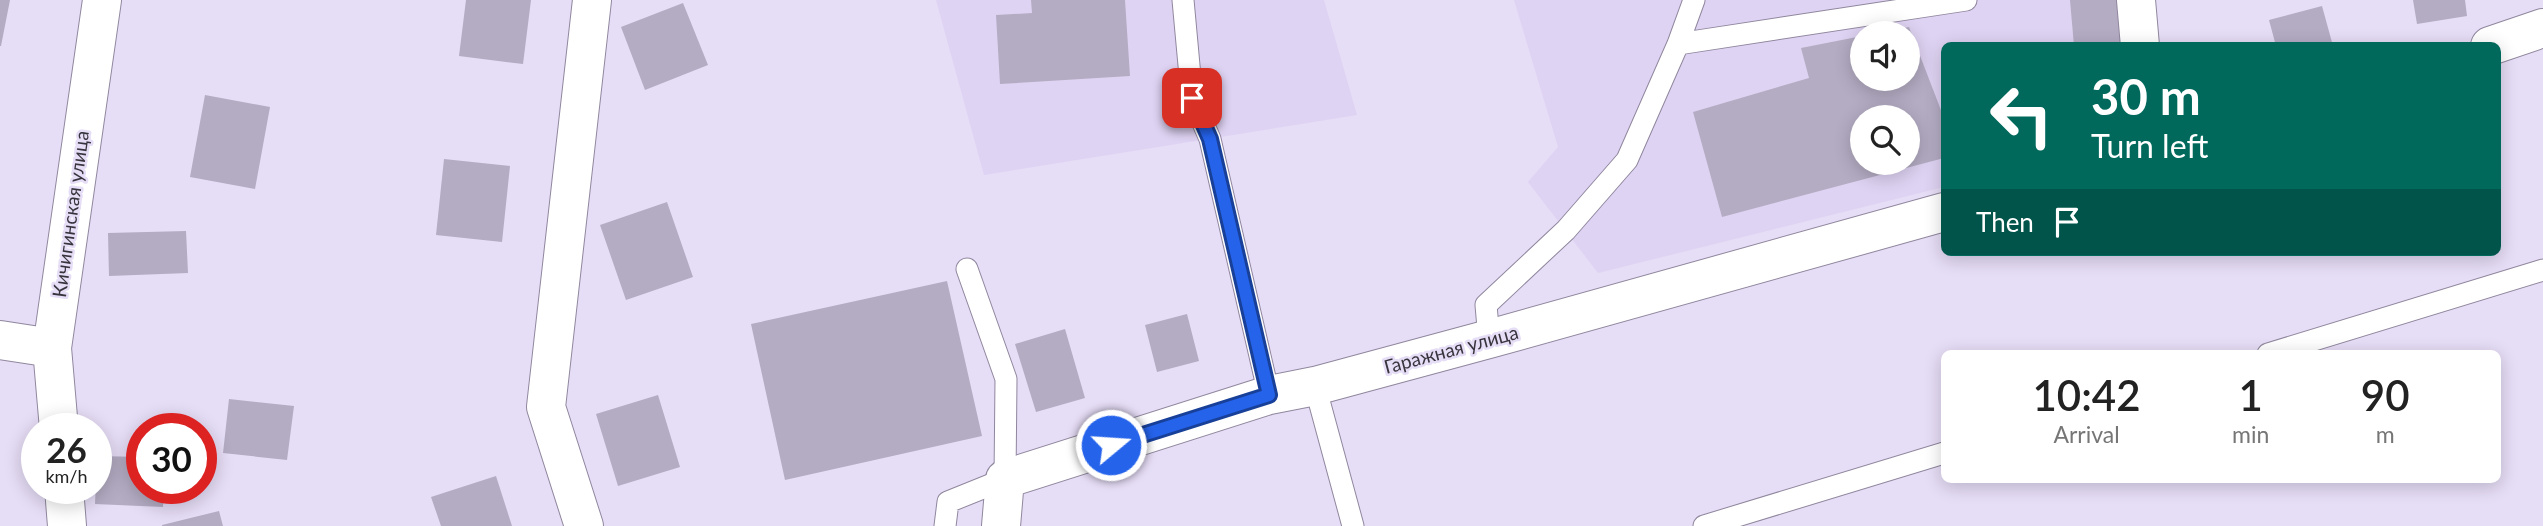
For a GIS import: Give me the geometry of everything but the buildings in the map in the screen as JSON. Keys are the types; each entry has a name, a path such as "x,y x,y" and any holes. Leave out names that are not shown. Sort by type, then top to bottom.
{"street":[{"name":"Кичигинская улица","path":"58,413 52,348 102,0"},
{"path":"584,526 546,407 592,0"},
{"path":"2136,0 2140,42"},
{"path":"2501,42 2543,29"},
{"name":"Гаражная улица","path":"1005,478 1269,395 1315,386 1489,339 1941,213"},
{"path":"0,340 52,348"},
{"path":"1001,526 1005,478"},
{"path":"66,504 68,526"}],"lane":[{"path":"1183,0 1192,98 1210,139 1269,395"},
{"path":"1489,339 1486,305 1566,230 1626,160 1678,44 1694,0"},
{"path":"1678,44 1966,0"},
{"path":"945,526 948,502 1005,478 1006,379 967,269"},
{"path":"2282,350 2543,270"},
{"path":"1315,386 1353,526"},
{"path":"1704,526 1941,454"}],"shaded area":[{"path":"936,0 1324,0 1357,115 984,175"},
{"path":"1514,0 2126,0 2129,42 1941,42 1941,188 1598,273 1528,182 1558,147"}],"route":[{"path":"1111,445 1269,395 1210,139 1192,98"}]}
